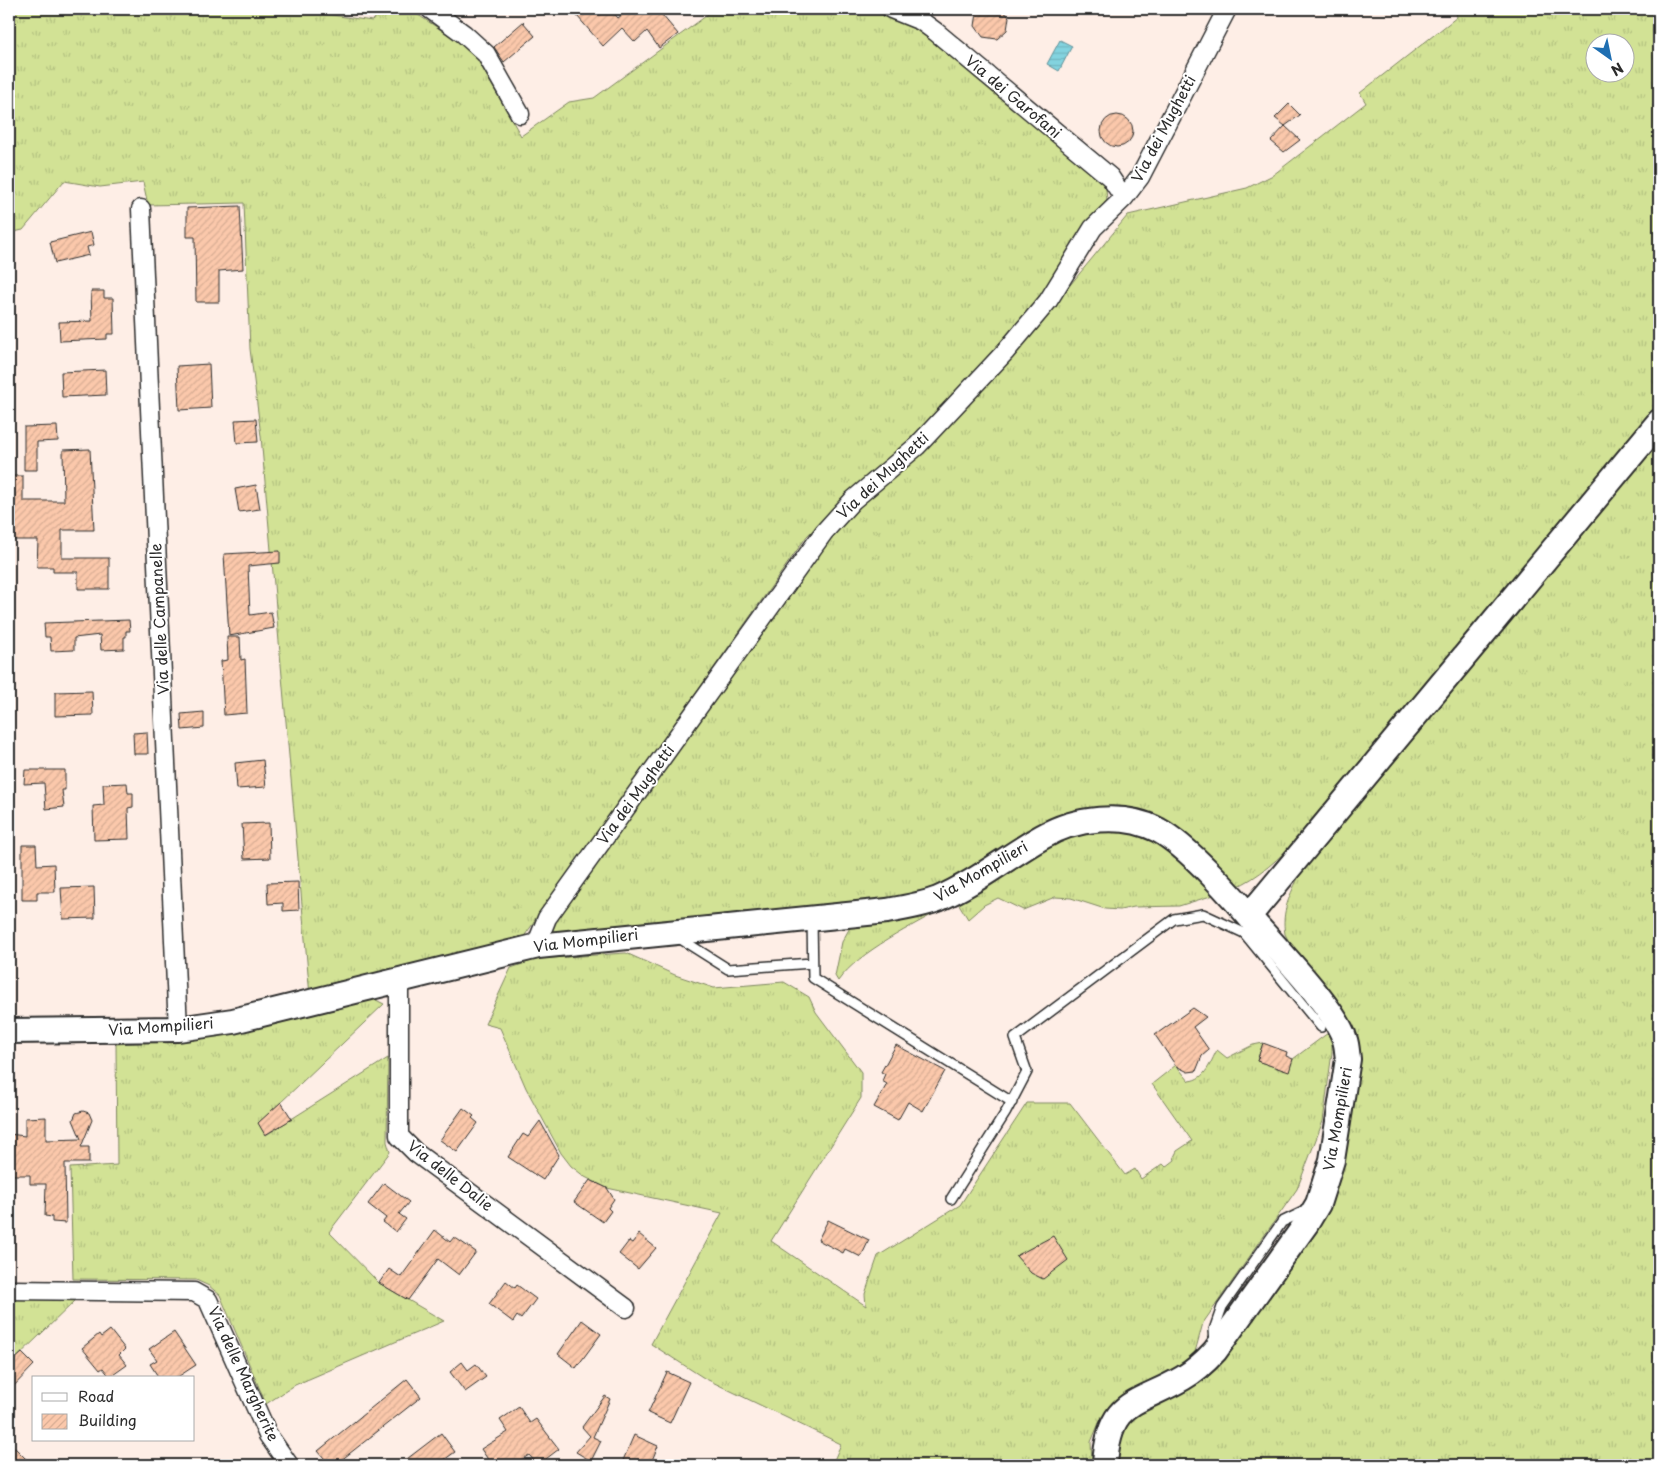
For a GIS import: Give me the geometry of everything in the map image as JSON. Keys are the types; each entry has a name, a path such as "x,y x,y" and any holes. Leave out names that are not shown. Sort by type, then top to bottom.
{"street":[{"path":"430,9 464,34 486,54 520,114"},
{"name":"Via dei Garofani","path":"891,9 921,21 936,32 1110,177 1124,198"},
{"name":"Via dei Mughetti","path":"538,946 538,938 547,918 824,532 853,500 917,446 1006,351 1048,301 1093,228 1124,198 1140,177 1227,9"},
{"name":"Via delle Campanelle","path":"141,209 178,1029"},
{"path":"1249,916 1659,422"},
{"name":"Via Mompilieri","path":"9,1031 178,1029 233,1021 538,946 812,917 887,911 918,905 952,892 1057,830 1074,824 1111,819 1142,824 1172,839 1249,916 1312,990 1337,1023 1345,1040 1348,1059 1332,1160 1318,1204 1306,1224 1215,1351 1200,1367 1182,1379 1144,1396 1122,1410 1109,1436 1105,1465"},
{"name":"Via delle Dalie","path":"399,980 399,1136 416,1153 626,1308"},
{"name":"Via delle Margherite","path":"9,1290 194,1292 208,1300 268,1435 290,1465"}],"lane":[{"path":"951,1199 1012,1102 1027,1072 1015,1038 1174,919 1203,914 1244,933 1321,1027"},
{"path":"812,917 813,978 1012,1102"},
{"path":"670,932 728,969 812,963"}],"green space":[{"path":"9,9 292,9 372,21 385,9 409,9 472,50 521,136 569,102 594,98 706,16 712,9 869,9 918,27 1100,177 1106,189 1107,200 1043,293 922,431 849,493 807,536 518,945 310,996 261,436 250,349 244,203 148,205 143,182 100,187 64,181 23,230 9,233"},
{"path":"1455,9 1659,9 1659,402 1299,838 1261,873 1234,888 1118,810 939,891 881,903 744,912 551,933 553,921 832,534 862,499 1056,302 1128,215 1247,188 1273,175 1366,103 1360,93 1457,17"},
{"path":"1659,440 1659,1465 1115,1465 1122,1423 1158,1398 1312,1229 1353,1070 1285,934 1285,910 1300,874"},
{"path":"1123,827 1161,839 1217,894 1179,906 1134,907 1120,910 1105,909 1071,898 1055,897 1023,910 998,898 984,905 968,919 957,901 1037,851 1072,833"},
{"path":"946,907 903,930 873,949 859,959 838,981 835,976 842,942 853,922"},
{"path":"626,953 675,975 714,988 784,982 809,997 816,1012 861,1072 861,1098 771,1241 866,1306 865,1294 878,1256 960,1205 1027,1103 1070,1103 1125,1175 1135,1169 1141,1179 1163,1164 1166,1167 1175,1160 1174,1157 1177,1151 1192,1141 1152,1084 1176,1065 1189,1081 1195,1080 1207,1070 1217,1050 1227,1058 1253,1045 1263,1043 1257,1061 1288,1071 1293,1059 1332,1030 1332,1052 1323,1121 1297,1189 1203,1323 1195,1352 1189,1364 1124,1396 1112,1405 1099,1423 1091,1442 1092,1465 832,1465 841,1444 704,1378 651,1344 722,1213 607,1188 585,1177 571,1166 561,1153 526,1088 500,1028 485,1024 511,968 537,959"},
{"path":"374,999 384,1004 259,1123 266,1135 388,1058 387,1142 390,1152 329,1232 379,1283 444,1321 295,1385 266,1404 220,1295 209,1286 196,1280 73,1279 70,1168 117,1165 116,1044 186,1040 237,1032"},
{"path":"9,1299 77,1299 9,1365"}],"water":[{"path":"1060,40 1072,46 1059,71 1047,64"}],"building":[{"path":"571,9 610,9 618,18 629,9 657,9 678,34 659,48 647,31 635,42 622,28 603,46"},
{"path":"983,9 1002,9 1009,17 1007,30 997,39 983,37 975,26 977,13"},
{"path":"523,22 535,36 504,62 494,47"},
{"path":"1289,104 1300,115 1285,126 1275,118"},
{"path":"1117,115 1129,119 1133,131 1129,143 1117,147 1105,143 1101,131 1105,119"},
{"path":"1285,126 1300,140 1284,152 1271,141"},
{"path":"240,206 243,269 219,271 219,302 196,302 195,237 187,237 187,208"},
{"path":"91,232 94,245 87,247 89,255 55,263 50,242"},
{"path":"91,291 104,291 104,298 113,298 114,334 107,334 107,339 60,341 59,322 92,321"},
{"path":"209,364 211,408 179,410 177,366"},
{"path":"105,370 106,395 62,397 61,372"},
{"path":"256,419 258,442 237,443 235,420"},
{"path":"57,426 58,441 37,442 37,470 24,470 24,427"},
{"path":"90,449 94,530 62,530 62,558 109,558 109,589 78,589 78,572 53,572 53,567 37,567 38,540 9,540 9,476 23,476 23,501 64,501 63,450"},
{"path":"256,485 260,509 239,512 235,489"},
{"path":"280,551 280,563 248,566 250,615 271,612 274,628 229,636 224,554"},
{"path":"129,620 130,631 126,631 126,637 124,637 124,649 101,650 100,635 74,638 74,650 51,651 50,637 45,637 44,623"},
{"path":"227,637 240,637 241,660 245,659 247,713 224,715 221,661 228,660"},
{"path":"92,691 93,715 55,716 55,692"},
{"path":"204,712 204,728 182,730 181,714"},
{"path":"147,732 148,754 134,754 133,733"},
{"path":"263,760 266,787 237,789 235,763"},
{"path":"25,770 65,770 65,790 62,790 64,807 46,809 44,783 24,784"},
{"path":"127,783 128,793 133,793 133,807 128,808 129,839 94,840 93,806 104,805 103,784"},
{"path":"269,823 270,858 244,859 242,824"},
{"path":"22,845 36,845 37,865 54,864 55,892 37,892 37,900 22,900"},
{"path":"298,882 299,910 283,911 283,903 268,904 267,883"},
{"path":"94,887 95,918 63,919 61,888"},
{"path":"1193,1008 1206,1017 1193,1027 1209,1050 1202,1056 1196,1071 1188,1072 1176,1066 1155,1035"},
{"path":"1263,1043 1287,1052 1286,1056 1293,1059 1289,1072 1257,1061"},
{"path":"896,1045 945,1071 923,1111 908,1102 898,1120 874,1107 887,1084 882,1081 885,1074 881,1072"},
{"path":"281,1102 292,1119 265,1135 258,1123"},
{"path":"463,1108 474,1116 472,1118 478,1123 457,1152 440,1140"},
{"path":"83,1111 89,1113 92,1120 81,1147 89,1147 89,1163 65,1163 66,1223 52,1222 52,1217 45,1216 46,1184 30,1184 30,1175 9,1175 9,1134 25,1136 25,1118 46,1117 46,1140 81,1139 73,1120 76,1113"},
{"path":"540,1121 559,1155 543,1180 508,1157 523,1134 528,1137"},
{"path":"590,1180 607,1188 614,1199 608,1208 611,1211 603,1222 574,1202"},
{"path":"384,1183 409,1202 399,1214 406,1219 396,1232 383,1222 386,1218 368,1204"},
{"path":"828,1220 869,1240 861,1257 845,1249 843,1253 818,1240"},
{"path":"435,1230 450,1242 454,1237 476,1252 459,1275 438,1259 408,1300 379,1283 389,1269 401,1277"},
{"path":"639,1234 656,1248 638,1269 619,1254 629,1241 632,1243"},
{"path":"1053,1236 1068,1260 1043,1279 1031,1273 1016,1256"},
{"path":"506,1281 515,1288 517,1285 536,1299 521,1319 517,1316 513,1322 489,1304"},
{"path":"582,1320 601,1334 576,1368 558,1354"},
{"path":"110,1330 125,1349 119,1355 127,1365 111,1376 109,1376 103,1368 100,1370 82,1348 99,1334 101,1337"},
{"path":"174,1332 196,1365 179,1376 158,1376 150,1364 157,1360 149,1349"},
{"path":"22,1353 34,1365 9,1391 9,1365"},
{"path":"462,1362 468,1370 476,1364 486,1377 465,1392 450,1372"},
{"path":"667,1372 689,1382 670,1423 648,1413"},
{"path":"407,1379 421,1397 335,1465 330,1465 318,1451"},
{"path":"605,1396 610,1399 593,1437 601,1441 591,1461 576,1452 590,1436 582,1427"},
{"path":"519,1407 530,1423 536,1419 559,1449 538,1465 529,1455 513,1465 495,1465 491,1459 489,1461 481,1449 508,1432 500,1420"},
{"path":"441,1433 455,1452 437,1465 399,1465"},
{"path":"634,1435 658,1446 650,1465 621,1465"},
{"path":"9,1442 26,1459 19,1465 9,1465"}]}
